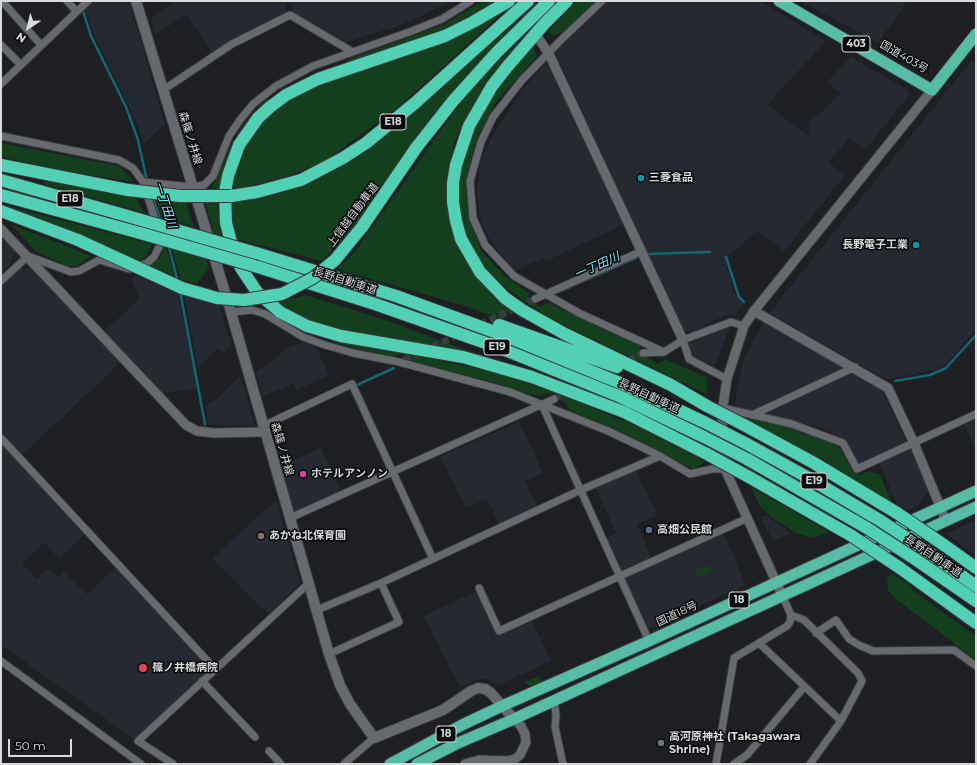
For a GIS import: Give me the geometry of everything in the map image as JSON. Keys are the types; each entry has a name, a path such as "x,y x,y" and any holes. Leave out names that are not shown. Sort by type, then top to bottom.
{"highway":[{"path":"509,1 445,36 318,79 286,95 270,107 249,131 233,160 225,192 226,223 229,238 241,268 258,292 280,312 307,326 341,336 432,351 498,366 564,388 624,412"},
{"name":"E18","path":"1,165 128,190 180,196 231,196 257,192 294,182 322,170 366,143 415,103 528,1"},
{"name":"上信越自動車道","path":"4,212 78,240 182,288 216,298 244,300 282,294 314,278 335,260 362,227 416,148 453,101 497,52 549,1"},
{"path":"567,1 544,24 506,67 492,86 470,126 456,165 453,184 453,202 456,221 461,239 480,272 505,298 522,310 671,385 814,463 897,513 976,568"},
{"name":"国道403号","path":"779,1 932,90 976,34"},
{"name":"E18","path":"1,180 290,263"},
{"name":"E18","path":"4,196 140,233 284,275"},
{"name":"長野自動車道","path":"290,263 396,296 496,332 584,367 704,422 807,477 881,521 976,586"},
{"path":"258,267 508,358 624,412 707,454 852,536 976,618"},
{"name":"長野自動車道","path":"284,275 415,317 520,355 621,397 746,459 867,528 976,601"},
{"path":"396,296 482,320 559,345 634,374 707,406"},
{"name":"国道18号","path":"390,764 441,736 502,706 647,642 976,492"},
{"name":"18","path":"417,764 456,744 514,719 976,507"},
{"path":"900,568 976,623"}],"main road":[{"name":"森篠ノ井線","path":"136,1 231,312 340,685 350,704 374,738"},
{"path":"374,738 443,710 478,688 485,689 491,693 514,719"}],"street":[{"path":"2,1 41,45"},
{"path":"67,1 81,7"},
{"path":"74,1 81,7"},
{"path":"146,182 192,187 204,185 209,182 229,136 253,104 276,86 296,74 351,51 412,31 442,19 471,1"},
{"path":"602,1 522,80 493,117 481,142 470,181 473,218 485,245 514,276 579,313 664,352"},
{"path":"1,84 81,7"},
{"path":"163,90 232,44 290,15 351,51"},
{"path":"539,39 549,54 642,251 683,340 689,359 727,378"},
{"path":"1,45 21,65"},
{"path":"716,764 734,658 787,626 790,622 791,615 725,469 723,455 723,408 727,378 744,326 754,311 932,90"},
{"path":"1,136 119,160 133,168 146,182 161,243 154,257 147,263 129,269 98,260 79,271 71,272 28,256"},
{"path":"1,229 186,425 197,431 213,433 264,429 352,384 433,559"},
{"path":"535,299 642,251"},
{"path":"1,281 28,256"},
{"path":"231,312 252,310 265,314 303,337 354,353 401,361 510,392 608,431 660,456 690,474 712,469 725,469"},
{"path":"754,311 855,367 888,388 914,443 946,521"},
{"path":"643,354 664,352 683,340 731,322 744,326"},
{"path":"752,415 855,367"},
{"path":"290,518 394,473 554,399"},
{"path":"542,405 647,642"},
{"path":"723,408 792,424 844,443 857,469 976,414"},
{"path":"1,438 215,669"},
{"path":"317,610 381,583 580,491 660,456"},
{"path":"479,588 499,631 748,518"},
{"path":"173,764 138,741 309,583"},
{"path":"330,654 399,622 381,583"},
{"path":"791,615 804,620 858,672 862,681 841,721 810,764"},
{"path":"816,633 836,620 849,639 873,651 954,650 976,666"},
{"path":"759,643 841,721"},
{"path":"1,662 141,764"},
{"path":"202,681 255,737"},
{"path":"734,764 747,755 804,687"},
{"path":"554,700 556,715 555,727 563,764"},
{"path":"465,764 479,760 507,761 515,759 520,755 526,742 525,734 521,726 514,719"},
{"path":"344,764 374,738"},
{"path":"269,751 281,764"}],"shaded area":[{"path":"94,1 129,1 165,124 144,144 137,124 91,28 86,9"},
{"path":"172,1 285,1 287,12 211,52 197,28 195,29 186,15 156,34 151,18 173,4"},
{"path":"291,1 453,1 401,25 346,42 293,12"},
{"path":"606,1 760,1 826,41 767,105 811,138 808,121 823,111 841,93 827,82 851,57 908,90 909,95 865,150 849,137 829,163 845,175 784,251 757,231 725,259 734,292 744,304 734,316 728,314 689,333 682,329 556,54 566,39"},
{"path":"800,1 907,1 878,43"},
{"path":"971,61 976,64 976,330 946,364 938,369 887,380 769,313"},
{"path":"549,64 624,224 546,261 543,258 514,272 490,240 483,227 477,196 480,161 494,133 522,90 544,65"},
{"path":"1,236 15,251 10,264 1,274"},
{"path":"32,268 121,362 18,459 86,533 59,559 44,542 22,563 37,579 49,568 59,578 64,572 87,594 116,567 206,664 208,672 134,739 1,645 1,285 18,270"},
{"path":"137,275 178,293 197,388 162,393 105,331 139,299 131,279"},
{"path":"184,295 219,305 231,346 224,353 218,348 198,369"},
{"path":"764,323 881,389 906,442 859,464 847,442 823,428 734,408 742,364 754,339"},
{"path":"729,328 715,367 692,358 687,344"},
{"path":"304,342 316,347 329,375 297,390 293,383 263,397 256,372 288,348"},
{"path":"240,375 255,426 208,425 206,405 216,400"},
{"path":"976,418 976,451 964,424"},
{"path":"519,422 543,473 525,481 538,509 500,526 487,499 465,508 441,456"},
{"name":"ホテルアンノン","path":"321,448 342,491 295,513 291,510 278,467"},
{"path":"911,448 928,491 919,505 909,510 897,505 879,462"},
{"path":"636,470 657,515 637,524 652,558 621,573 606,538 616,533 595,487"},
{"name":"あかね北保育園","path":"276,500 300,583 268,614 213,558"},
{"path":"767,516 791,533 773,542 761,517"},
{"path":"976,520 976,556 946,534"},
{"path":"722,531 746,585 648,629 644,626 624,578"},
{"path":"477,591 498,634 532,620 551,661 498,685 486,679 479,679 460,687 424,616"}],"green space":[{"path":"483,1 496,1 492,5 434,34 346,63 347,60 443,25"},
{"path":"577,1 597,1 563,32 553,35 548,32"},
{"path":"531,6 469,74 426,127 355,227 324,259 321,261 236,239 229,202 268,196 312,181 357,156 421,106"},
{"path":"508,8 395,110 325,161 291,175 248,187 230,188 245,143 263,120 285,102 320,84 412,54 479,25"},
{"path":"517,43 519,44 476,100 460,129 454,144 446,181 451,226 458,245 474,272 511,306 504,320 458,304 337,269 354,253 470,90"},
{"path":"533,47 537,56 496,102 478,136 465,181 468,212 481,251 507,278 529,293 529,298 540,307 548,303 639,345 645,356 658,364 665,359 706,377 708,395 548,317 506,288 487,269 469,243 462,225 458,193 463,158 470,136 497,89"},
{"path":"266,99 268,100 244,127 232,147 220,188 211,189 231,144 249,117"},
{"path":"1,143 119,166 134,182 63,171 1,157"},
{"path":"45,180 135,197 145,213 44,184"},
{"path":"156,199 186,201 194,227 162,218"},
{"path":"205,202 217,202 221,235 214,233"},
{"path":"7,206 152,244 149,251 141,261 6,209"},
{"path":"11,224 91,256 77,266 68,266 37,252"},
{"path":"164,247 166,248 175,276 149,266 160,258"},
{"path":"172,249 206,259 209,268 197,284 181,279"},
{"path":"306,295 391,322 481,356 403,340 331,328 290,312 278,303"},
{"path":"332,342 371,346 502,374 574,400 640,428 705,462 693,469 608,426 569,410 566,403 552,393 536,396 500,384 416,363 403,354 390,357"},
{"path":"742,417 797,429 802,434 818,436 840,448 848,464 860,475 869,471 880,475 892,503 825,461"},
{"path":"751,487 829,532 814,538 795,533 770,516 760,506"},
{"path":"709,565 712,572 698,577 695,571"},
{"path":"891,573 911,586 912,590 976,636 976,660 896,599 888,590 887,580"},
{"path":"539,676 542,683 532,687 524,682"}],"waterway":[{"name":"一丁田川","path":"80,1 91,36 126,107 138,140 147,181"},
{"name":"一丁田川","path":"153,197 161,222"},
{"name":"一丁田川","path":"168,244 178,282"},
{"name":"一丁田川","path":"648,254 710,252"},
{"name":"一丁田川","path":"563,290 638,257"},
{"name":"一丁田川","path":"726,257 739,297 744,302"},
{"name":"一丁田川","path":"180,291 205,424"},
{"name":"一丁田川","path":"895,381 930,375 946,368 976,335"},
{"name":"一丁田川","path":"357,385 394,368"}],"tunnel":[{"path":"515,1 539,38"},
{"path":"404,360 535,299"},
{"path":"554,399 643,353"}],"place":[{"name":"三菱食品","path":"641,178"},
{"name":"長野電子工業","path":"916,245"},
{"name":"ホテルアンノン","path":"303,474"},
{"name":"高畑公民館","path":"649,530"},
{"name":"あかね北保育園","path":"261,536"},
{"name":"篠ノ井橋病院","path":"143,668"},
{"name":"高河原神社 (Takagawara Shrine)","path":"661,743"}]}
